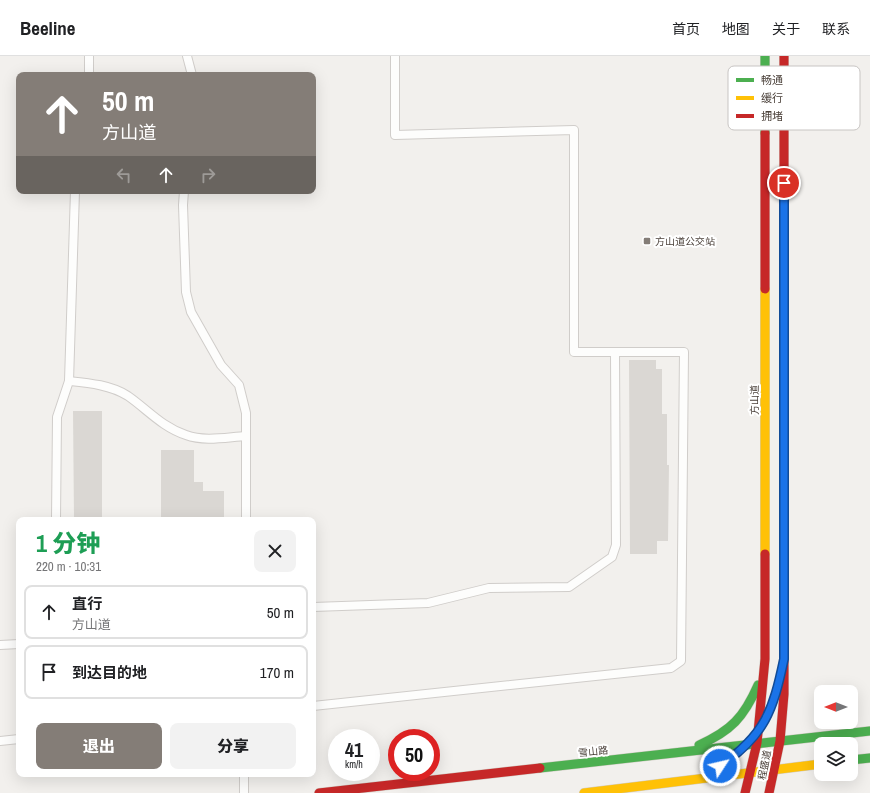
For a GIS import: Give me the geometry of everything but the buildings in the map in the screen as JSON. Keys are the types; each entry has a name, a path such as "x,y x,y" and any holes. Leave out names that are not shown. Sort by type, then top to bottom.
{"main road":[{"name":"方山道","path":"753,744 758,732 765,659 765,130"},
{"path":"780,741 784,694 784,130"},
{"path":"681,752 721,734 734,726 744,714 753,697 765,659"},
{"path":"774,697 784,659"},
{"path":"758,732 769,711"},
{"name":"雪山路","path":"319,793 870,731"},
{"name":"程盛道","path":"769,793 780,741"},
{"path":"734,756 753,744"},
{"name":"程盛道","path":"745,793 750,773 753,744"},
{"path":"858,759 870,758"},
{"path":"584,793 814,765"},
{"path":"679,782 715,768"}],"lane":[{"path":"89,56 89,72"},
{"path":"187,56 191,72"},
{"path":"316,706 671,668 681,661 684,352 574,352 574,130 395,135 395,56"},
{"path":"56,517 57,417 69,380 75,194"},
{"path":"184,194 186,292 191,312 221,365 239,385 246,413 246,517"},
{"path":"316,607 428,603 489,588 569,587 612,557 616,545 615,352"},
{"path":"69,380 101,385 127,396 157,421 186,436 210,439 246,436"},
{"path":"0,645 16,644"},
{"path":"0,741 16,739"},
{"path":"244,777 244,793"}],"traffic: fast":[{"path":"765,56 765,66"},
{"path":"784,178 784,571"},
{"path":"699,745 720,734 735,722 747,706 758,685"},
{"path":"540,768 870,731"},
{"path":"858,759 870,758"}],"traffic: slow":[{"path":"765,289 765,554"},
{"path":"584,793 814,765"}],"traffic: jam":[{"path":"784,56 784,66"},
{"path":"784,130 784,178"},
{"path":"765,133 765,289"},
{"path":"745,793 757,743 765,659 765,554"},
{"path":"769,793 780,741 784,694 784,571"},
{"path":"319,793 540,768"}],"place":[{"name":"方山道公交站","path":"647,241"}],"route":[{"path":"720,766 748,744 758,732 767,717 780,681 784,659 784,183"}]}
